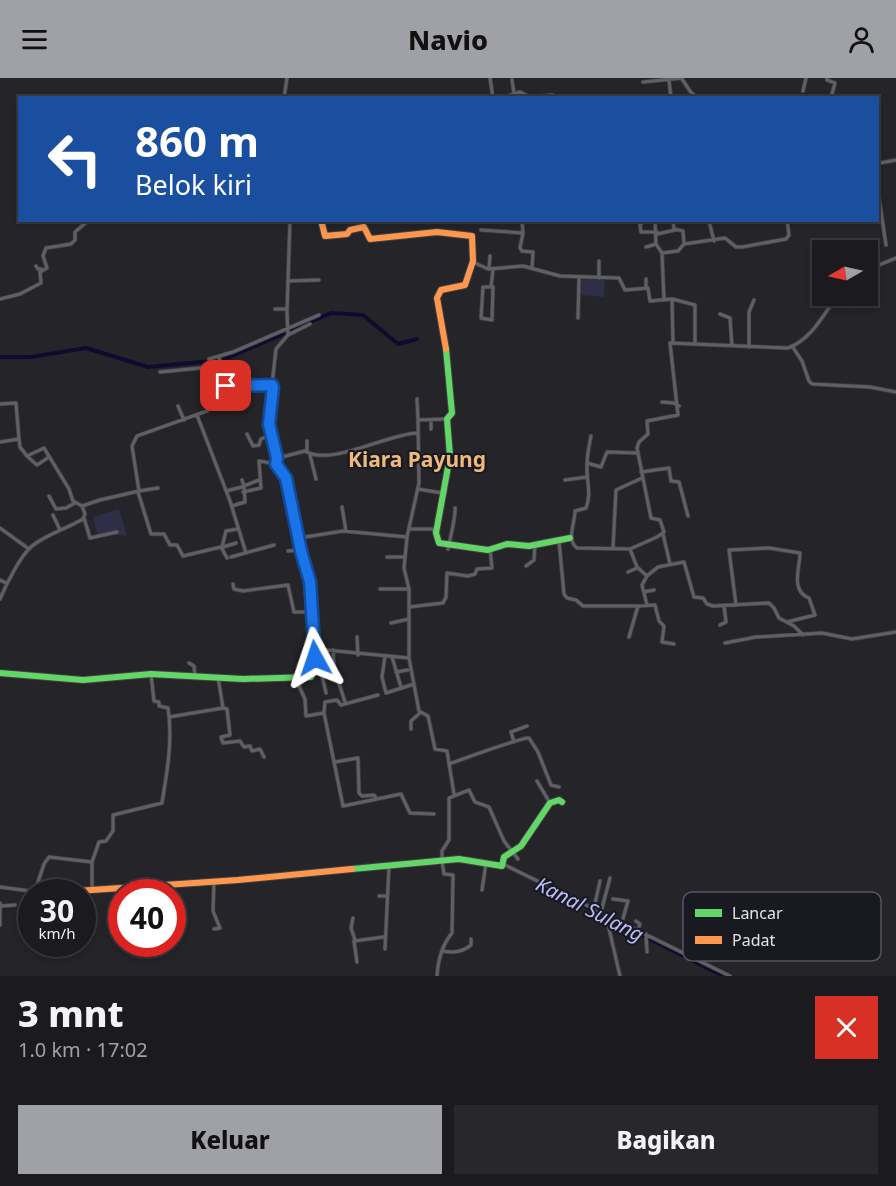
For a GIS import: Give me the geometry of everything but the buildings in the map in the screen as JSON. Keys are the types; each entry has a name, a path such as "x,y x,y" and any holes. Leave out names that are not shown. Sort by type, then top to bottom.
{"street":[{"path":"284,96 287,78"},
{"path":"490,78 493,96"},
{"path":"644,82 682,78 696,96"},
{"path":"803,91 806,78"},
{"path":"827,78 835,83 832,96"},
{"path":"512,80 512,95 520,92 528,96"},
{"path":"669,80 671,96"},
{"path":"879,163 896,160"},
{"path":"879,198 886,245"},
{"path":"40,271 47,268 43,256 46,248 71,244 75,240 75,232 87,222"},
{"path":"287,332 290,222"},
{"path":"322,222 325,236 347,234 350,230 364,227 366,236 370,240 437,232 472,236 476,249 475,263 465,285 445,288 438,293 452,413 447,419 418,420"},
{"path":"522,222 520,248 522,251 533,252 532,268"},
{"path":"642,222 640,225 641,232 682,230 684,244"},
{"path":"655,222 656,244 662,253 664,300"},
{"path":"673,222 675,230"},
{"path":"709,222 714,241"},
{"path":"662,253 678,251 684,244 724,238 736,247 786,239 789,236 787,222"},
{"path":"481,230 523,233"},
{"path":"645,247 656,244"},
{"path":"490,256 491,287 493,287 492,320 481,318 483,287 491,287"},
{"path":"878,265 896,258"},
{"path":"599,261 599,278"},
{"path":"475,263 490,269 504,269 512,266 532,268 560,276 621,279 625,290 646,287"},
{"path":"0,299 20,294 41,283 41,268 38,269 36,266"},
{"path":"578,318 579,277"},
{"path":"646,279 650,301 672,299 697,305 695,344"},
{"path":"288,281 318,280"},
{"path":"670,564 660,520 651,518 638,453 639,442 648,434 647,421 677,415 679,406 672,376 670,344 673,342 672,299"},
{"path":"749,347 749,312 754,300"},
{"path":"673,342 781,349 792,346 815,326 830,306"},
{"path":"275,309 287,309"},
{"path":"720,314 730,318 732,346"},
{"path":"0,673 83,680 151,674 218,678 310,678 316,667 310,582 301,550 293,505 276,461 269,424 274,392 272,385 276,349 287,332 319,315"},
{"path":"160,372 220,361 310,324"},
{"path":"792,346 802,361 812,384 870,387 896,392"},
{"path":"209,358 220,361"},
{"path":"220,361 226,386"},
{"path":"236,543 183,556 177,544 170,545 163,533 150,534 138,491 133,455 134,440 152,430 208,411 216,396 226,386 272,385"},
{"path":"417,399 418,489 407,537 404,568 409,589 410,669 420,713"},
{"path":"662,402 679,406"},
{"path":"0,404 16,403 20,447 27,456 37,465 50,457"},
{"path":"178,406 184,420"},
{"path":"197,415 232,506 246,553"},
{"path":"447,419 453,457 436,533 438,542 463,550 490,549 507,544 535,544 563,538 577,548 630,549 663,534"},
{"path":"431,429 432,420"},
{"path":"243,492 261,488 259,461 276,461 309,453 347,451 382,439 417,433"},
{"path":"247,434 253,446 260,445 262,438 271,435"},
{"path":"591,436 586,463 590,490 587,507 575,511 563,538 564,594 583,606 656,606 659,621 664,626 662,642 674,644"},
{"path":"0,442 19,439"},
{"path":"307,441 316,479"},
{"path":"27,456 43,448 75,503 82,506 158,488"},
{"path":"586,463 601,467 607,452 638,453"},
{"path":"419,455 453,457"},
{"path":"641,472 669,468 671,481 679,483 688,516"},
{"path":"565,480 587,477"},
{"path":"613,548 616,490 642,478"},
{"path":"232,506 244,503 242,480"},
{"path":"226,491 260,480"},
{"path":"418,489 444,493"},
{"path":"49,496 56,508 66,508 75,503"},
{"path":"82,506 90,538 117,532"},
{"path":"342,507 346,531"},
{"path":"448,547 451,526 456,517 455,508"},
{"path":"53,515 60,530"},
{"path":"0,599 6,583 29,549 84,518"},
{"path":"0,528 29,549"},
{"path":"238,528 226,531 223,547 229,558 274,545"},
{"path":"410,529 432,529 436,533"},
{"path":"299,538 346,531 407,537"},
{"path":"526,566 534,560 535,544"},
{"path":"598,548 600,555"},
{"path":"736,605 729,550 769,548 800,553 795,575 815,615 787,622"},
{"path":"409,607 443,603 446,597 447,573 468,576 475,574 477,569 492,568 490,549"},
{"path":"630,549 637,567 647,576"},
{"path":"288,551 301,550"},
{"path":"387,557 405,557"},
{"path":"647,605 642,585 647,576 658,567 684,562 693,597 703,598 710,606 769,603 779,618 803,635"},
{"path":"628,572 637,567"},
{"path":"0,580 6,583"},
{"path":"233,584 234,589 243,591 288,585 294,612 313,611"},
{"path":"380,589 409,589"},
{"path":"644,592 654,590"},
{"path":"629,637 638,606"},
{"path":"720,625 726,622 724,606"},
{"path":"391,623 409,619"},
{"path":"725,643 746,638 822,633 852,639 896,632"},
{"path":"357,637 357,655"},
{"path":"314,649 357,655 410,658"},
{"path":"333,651 334,668 345,702"},
{"path":"385,656 382,677 386,693 414,684"},
{"path":"392,657 401,687"},
{"path":"189,663 196,667 195,676"},
{"path":"316,667 320,670 326,693"},
{"path":"396,672 410,669"},
{"path":"92,879 93,854 99,842 107,841 113,831 113,815 162,803 169,764 170,717 168,708 159,706 159,702 155,701 151,674"},
{"path":"299,677 297,684 304,699 306,716 324,713"},
{"path":"218,678 223,708"},
{"path":"378,694 340,705 337,700 326,702 324,713 343,806 401,794 410,813 434,814"},
{"path":"170,717 227,709 230,735 221,737 224,743 241,742 244,747 250,746 252,751 260,749 264,757"},
{"path":"411,729 411,721 420,713"},
{"path":"420,713 427,715 435,748 447,751 454,794"},
{"path":"514,742 511,732 527,726"},
{"path":"449,764 525,737 531,739 551,784"},
{"path":"335,762 358,758 359,793 362,796 374,795 375,799"},
{"path":"537,781 544,789 550,803"},
{"path":"551,784 559,787"},
{"path":"544,789 551,784"},
{"path":"437,976 442,950 446,939 452,933 453,875 444,873 442,859 442,851 449,840 449,798 454,794 470,790 475,802 489,807 504,841 518,859"},
{"path":"503,865 504,857 521,846 550,803 559,800 562,802"},
{"path":"40,879 42,869 49,857 92,862"},
{"path":"186,885 442,859 464,859 503,865 683,954"},
{"path":"482,890 486,863"},
{"path":"385,949 389,866"},
{"path":"601,912 610,878"},
{"path":"594,908 600,881"},
{"path":"214,882 213,910 220,928 214,928"},
{"path":"0,887 18,889"},
{"path":"379,896 387,896"},
{"path":"613,899 628,901 622,922"},
{"path":"0,925 0,904 15,905"},
{"path":"608,917 620,976"},
{"path":"353,918 351,928 355,940 357,962"},
{"path":"636,921 640,924 637,930"},
{"path":"646,936 647,952"},
{"path":"355,940 384,937"},
{"path":"442,950 453,952 467,949 471,945 471,939"},
{"path":"698,961 730,976"}],"shaded area":[{"path":"580,279 605,280 604,297 579,295"},
{"path":"119,509 127,536 111,534 98,537 93,517"}],"waterway":[{"path":"0,357 31,357 86,348 148,367 223,360 331,313 363,315 398,344 417,339"},
{"name":"Kanal Sulang","path":"558,893 683,956"},
{"name":"Kanal Sulang","path":"692,961 722,976"}],"traffic: fast":[{"path":"446,349 452,413 447,419 450,456 436,533 439,543 488,550 507,544 529,546 570,538"},
{"path":"0,673 83,680 151,674 243,679 311,677 316,666 310,582 292,505"},
{"path":"352,869 459,859 502,866 504,857 521,846 550,803 559,800 562,802"}],"traffic: slow":[{"path":"322,222 325,236 347,234 350,230 364,227 370,239 437,232 472,236 473,261 465,285 441,290 437,298 446,349"},
{"path":"272,385 274,394 270,430 276,464 287,479 292,505"},
{"path":"96,890 352,869"}],"district":[{"name":"Kiara Payung","path":"417,459"}],"route":[{"path":"226,386 244,384 272,385 273,387 269,424 277,458 276,464 286,478 310,582 315,658"}]}
